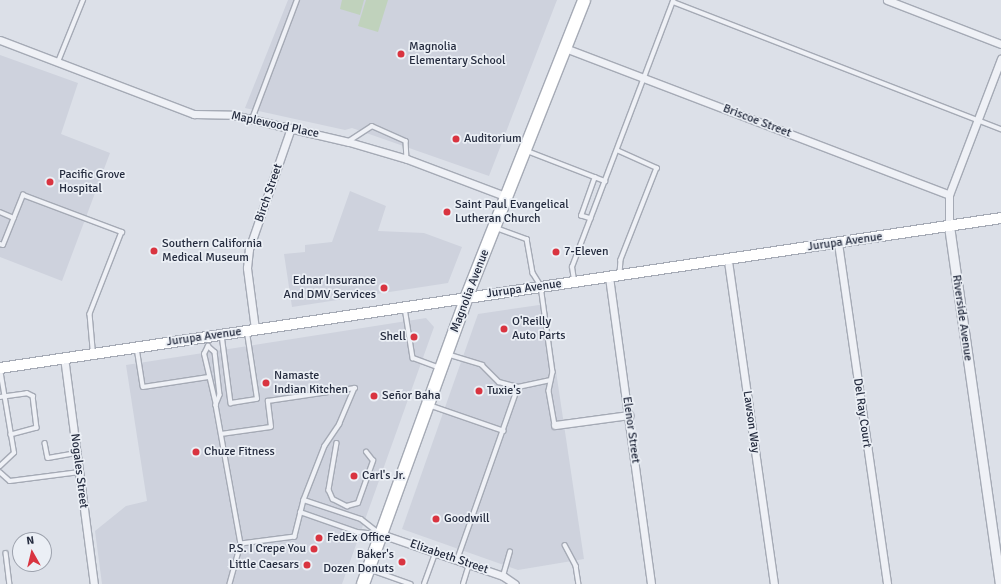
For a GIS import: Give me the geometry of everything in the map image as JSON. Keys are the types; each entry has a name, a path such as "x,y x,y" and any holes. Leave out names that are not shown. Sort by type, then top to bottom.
{"main road":[{"name":"Magnolia Avenue","path":"363,584 467,296 505,196 584,0"},
{"name":"Jurupa Avenue","path":"0,368 137,346 207,341 222,334 467,296 728,261 1001,218"}],"street":[{"path":"887,0 1001,44"},
{"name":"Maplewood Place","path":"0,40 194,114 252,119 349,142 407,159 505,196"},
{"name":"Briscoe Street","path":"565,48 643,76 949,195"},
{"name":"Riverside Avenue","path":"1000,584 998,551 949,226 949,195 1001,59"},
{"name":"Birch Street","path":"250,330 247,268 249,249 291,128"},
{"name":"Del Ray Court","path":"838,243 887,584"},
{"name":"Lawson Way","path":"728,261 774,584"},
{"name":"Elenor Street","path":"609,277 651,584"},
{"name":"Nogales Street","path":"64,358 94,584"},
{"path":"555,425 629,415"},
{"name":"Elizabeth Street","path":"381,534 503,576 515,584"}],"lane":[{"path":"58,62 82,0"},
{"path":"252,119 297,0"},
{"path":"574,282 572,267 617,150 643,76 673,1 1001,129"},
{"path":"349,142 372,126 398,134 406,141 407,159"},
{"path":"524,150 605,181"},
{"path":"617,150 657,168 622,260 620,275"},
{"path":"591,219 581,216 595,177"},
{"path":"0,244 3,245 23,195 122,232 90,314 93,353"},
{"path":"0,212 14,218"},
{"path":"494,228 527,239 532,273 541,286 553,372 550,380 555,425"},
{"path":"405,306 413,358 441,368"},
{"path":"222,334 231,403 257,400 250,330"},
{"path":"207,341 204,354 208,377 216,405 241,544 230,584"},
{"path":"207,341 214,352 219,388 216,405"},
{"path":"137,346 143,386 208,377"},
{"path":"446,354 482,365 500,382 518,388 550,380"},
{"path":"0,368 14,453 0,466"},
{"path":"221,434 271,427 268,401 355,388 340,424 324,446 300,512 294,537 241,544"},
{"path":"456,560 504,431 518,388"},
{"path":"0,397 27,393 32,396 37,428 11,435"},
{"path":"428,404 504,431"},
{"path":"45,443 48,458 77,453"},
{"path":"337,443 329,490 333,499 347,506 358,503 373,461 366,452"},
{"path":"0,472 10,481 79,472"},
{"path":"304,500 361,519 381,534"},
{"path":"300,512 357,532 381,534"},
{"path":"565,545 576,566 579,584"},
{"path":"503,576 510,552"},
{"path":"6,553 10,584"},
{"path":"424,584 435,553"},
{"path":"463,584 469,564"},
{"path":"369,569 411,584"}],"shaded area":[{"name":"Magnolia Elementary School","path":"288,0 557,0 489,176 352,128 345,130 245,108"},
{"name":"Pacific Grove Hospital","path":"0,55 78,83 61,134 110,153 62,281 0,257"},
{"path":"350,191 386,206 378,231 424,233 462,247 448,283 292,307 284,254 305,252 305,245 332,242"},
{"path":"546,304 584,559 518,570 402,529 478,314"},
{"path":"426,318 434,327 342,584 102,584 95,531 126,506 147,501 126,365"}],"green space":[{"path":"342,0 364,0 360,15 340,9"},
{"path":"366,0 388,0 378,32 358,26"}],"place":[{"name":"Magnolia Elementary School","path":"401,54"},
{"name":"Auditorium","path":"456,139"},
{"name":"Pacific Grove Hospital","path":"50,182"},
{"name":"Saint Paul Evangelical Lutheran Church","path":"447,212"},
{"name":"Southern California Medical Museum","path":"154,251"},
{"name":"7-Eleven","path":"556,252"},
{"name":"Ednar Insurance And DMV Services","path":"384,288"},
{"name":"O'Reilly Auto Parts","path":"504,329"},
{"name":"Shell","path":"414,337"},
{"name":"Namaste Indian Kitchen","path":"266,383"},
{"name":"Tuxie's","path":"479,391"},
{"name":"Señor Baha","path":"374,396"},
{"name":"Chuze Fitness","path":"196,452"},
{"name":"Carl's Jr.","path":"354,476"},
{"name":"Goodwill","path":"436,519"},
{"name":"FedEx Office","path":"319,538"},
{"name":"P.S. I Crepe You","path":"314,549"},
{"name":"Baker's Dozen Donuts","path":"402,562"},
{"name":"Little Caesars","path":"307,565"}]}
